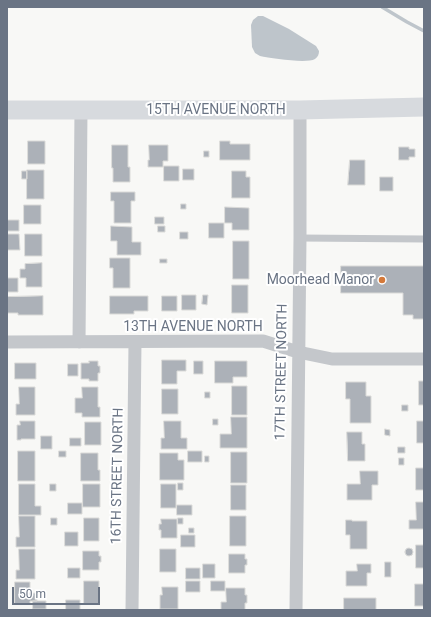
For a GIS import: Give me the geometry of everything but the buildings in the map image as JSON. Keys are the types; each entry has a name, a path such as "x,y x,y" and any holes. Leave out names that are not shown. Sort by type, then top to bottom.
{"main road":[{"name":"15TH AVENUE NORTH","path":"7,110 300,110 424,106"}],"street":[{"path":"79,342 81,110"},
{"name":"17TH STREET NORTH","path":"296,610 300,110"},
{"name":"13TH AVENUE NORTH","path":"7,342 263,342 298,352 332,359 424,359"},
{"name":"16TH STREET NORTH","path":"132,610 135,342"}],"lane":[{"path":"300,238 424,239"}],"shaded area":[{"path":"258,16 263,16 289,29 316,46 319,51 318,56 311,60 297,61 260,56 255,53 252,47 251,25 253,20"}],"waterway":[{"path":"382,7 424,31"}],"place":[{"name":"Moorhead Manor","path":"382,280"}]}
